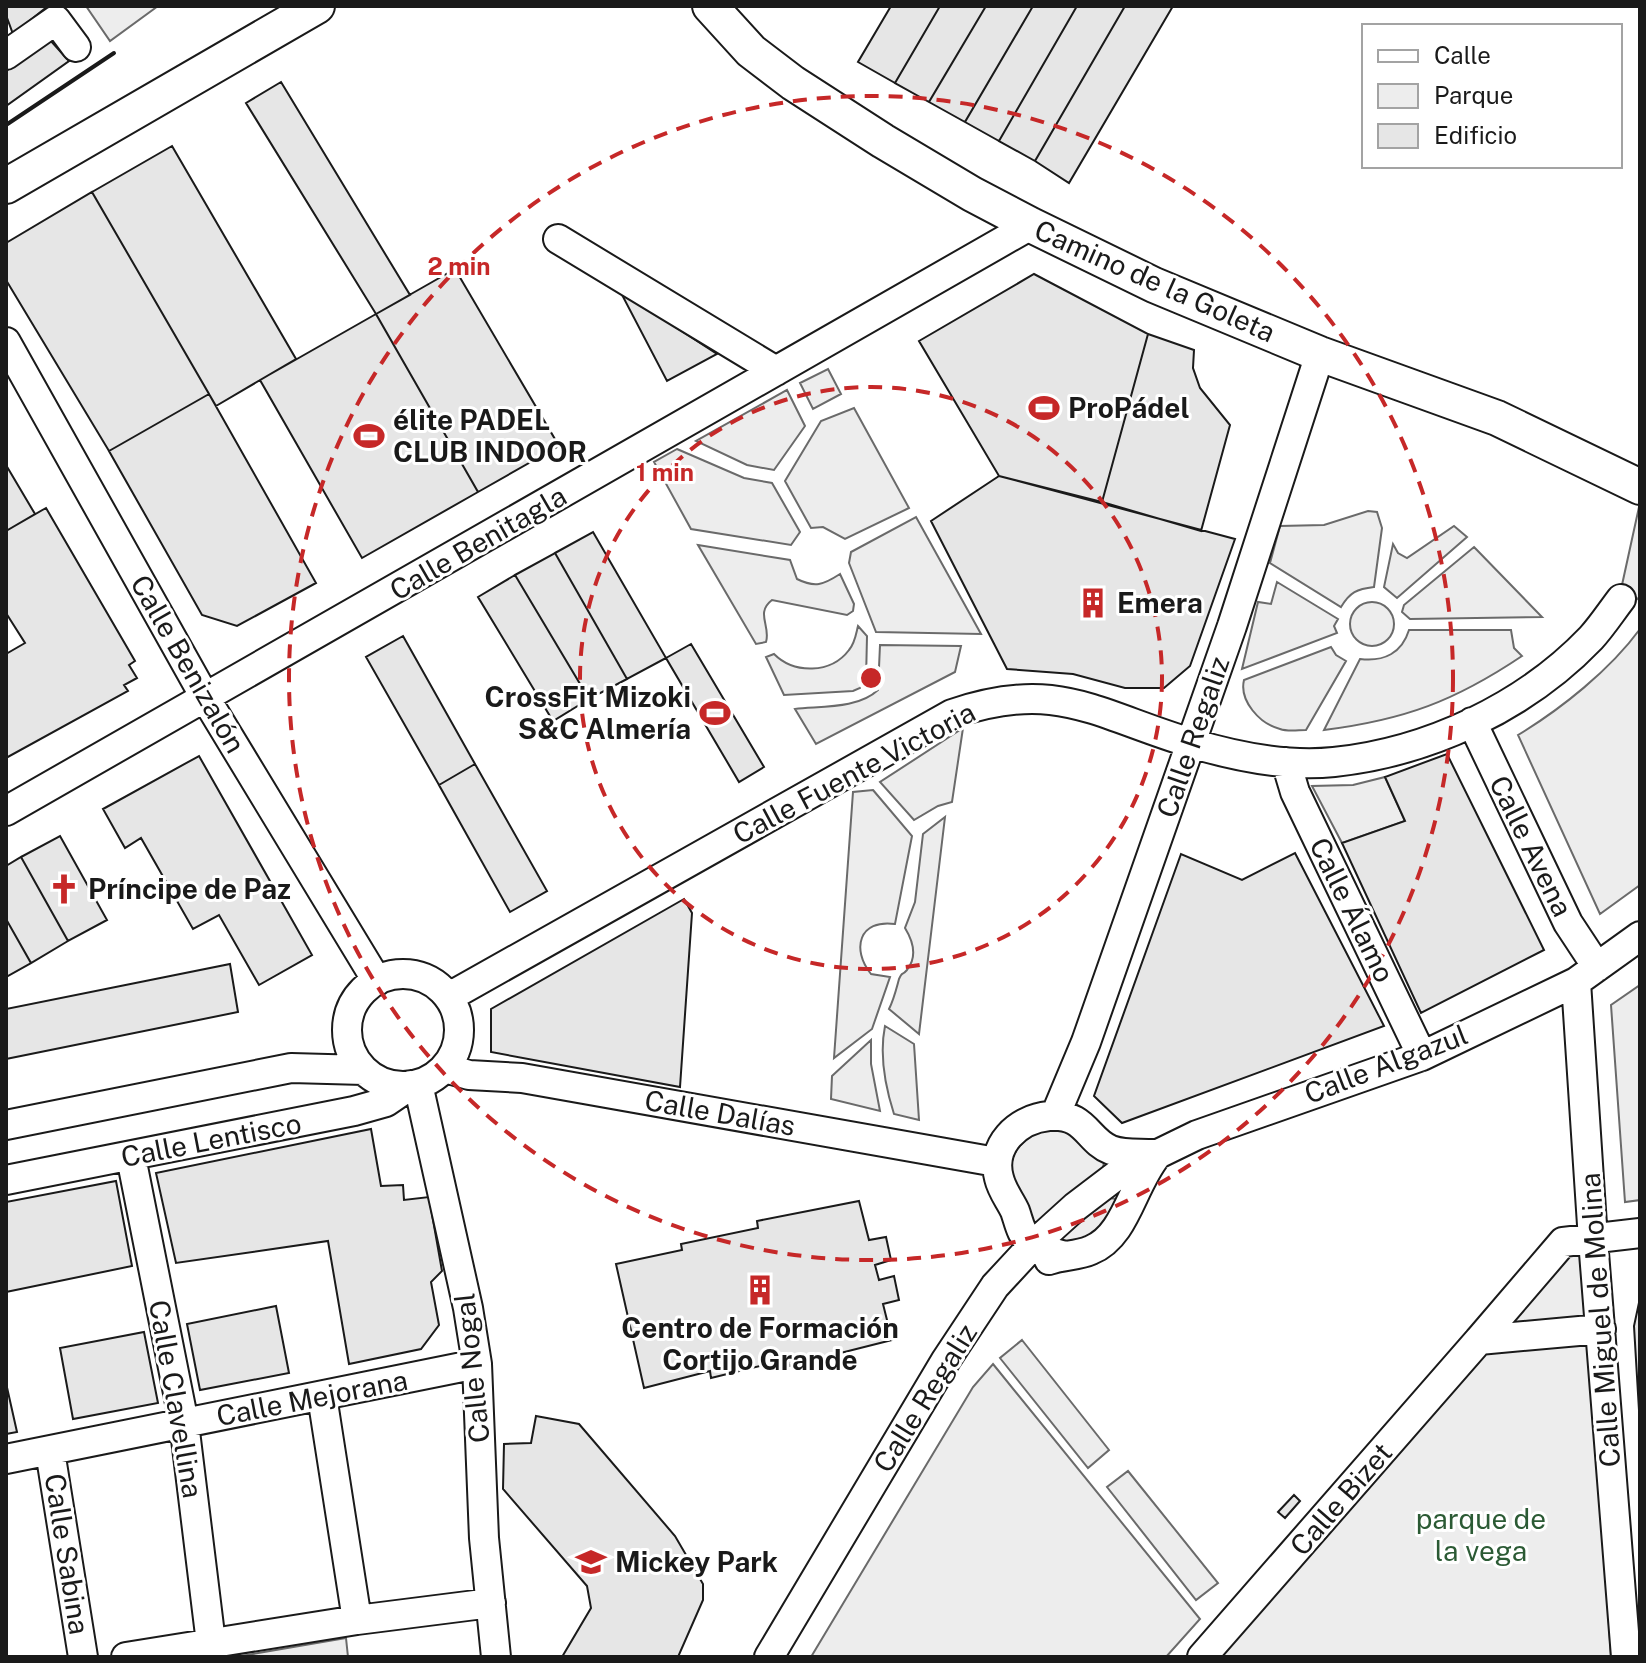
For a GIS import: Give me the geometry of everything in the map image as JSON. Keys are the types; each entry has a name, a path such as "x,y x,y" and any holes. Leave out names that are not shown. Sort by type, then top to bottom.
{"main road":[{"path":"6,186 317,6"},
{"name":"Camino de la Goleta","path":"710,6 751,51 793,83 883,141 1031,225 1154,285 1320,354 1497,418 1640,487"}],"street":[{"path":"6,55 56,20 76,47"},
{"name":"Calle Benitagla","path":"6,811 1031,225"},
{"path":"558,239 776,371"},
{"name":"Calle Benizalón","path":"6,342 206,699 377,981"},
{"name":"Calle Regaliz","path":"1055,1116 1086,1042 1191,743 1320,354"},
{"name":"Calle Fuente Victoria","path":"449,997 952,714 974,706 1035,697 1078,703 1191,743 1257,760 1334,762 1387,753 1472,722 1511,702 1557,670 1592,636 1621,599"},
{"name":"Calle Avena","path":"1472,722 1568,923 1586,975"},
{"name":"Calle Álamo","path":"1286,762 1295,792 1422,1056"},
{"name":"Calle Algazul","path":"1121,1172 1197,1135 1422,1056 1586,975 1640,936"},
{"path":"402,974 416,975 433,983 449,997 456,1012 459,1034 445,1068 415,1085 386,1083 364,1070 356,1060 348,1038 350,1012 356,1000 377,981 402,974"},
{"name":"Calle Miguel de Molina","path":"1586,975 1593,1240 1631,1651"},
{"name":"Calle Lentisco","path":"291,1068 348,1038"},
{"name":"Calle Lentisco","path":"6,1125 291,1068 364,1070"},
{"name":"Calle Dalías","path":"445,1068 469,1075 522,1078 996,1162"},
{"name":"Calle Lentisco","path":"6,1180 354,1111 386,1102 415,1085"},
{"name":"Calle Nogal","path":"415,1085 455,1248 477,1364 484,1538 496,1657"},
{"path":"1065,1256 1026,1234 1003,1193 996,1162 1000,1148 1012,1132 1029,1120 1055,1116 1086,1127 1121,1172 1129,1185 1131,1199"},
{"path":"1100,1144 1127,1153 1158,1154"},
{"path":"1009,1270 1093,1250 1109,1238 1121,1225 1145,1169 1158,1154"},
{"name":"Calle Clavellina","path":"131,1157 184,1423 211,1643"},
{"name":"Calle Regaliz","path":"769,1657 946,1360 1009,1270 1026,1234 1075,1207 1121,1172"},
{"name":"Calle Bizet","path":"1202,1657 1563,1242 1640,1233"},
{"path":"1479,1340 1601,1329"},
{"name":"Calle Mejorana","path":"6,1459 477,1364"},
{"path":"322,1396 357,1620"},
{"name":"Calle Sabina","path":"50,1451 83,1657"},
{"path":"126,1657 177,1653 211,1643 491,1603"}],"green space":[{"path":"86,6 158,6 110,41"},
{"path":"828,369 841,394 813,409 800,383"},
{"path":"787,390 805,426 774,470 747,465 696,441"},
{"path":"854,408 909,508 845,539 823,527 811,528 785,481 821,421"},
{"path":"677,449 744,478 772,483 800,532 791,545 691,529 654,462"},
{"path":"1640,508 1640,601 1622,585"},
{"path":"1368,511 1377,512 1382,528 1374,587 1354,592 1341,607 1270,563 1280,526 1324,525"},
{"path":"916,517 981,634 876,632 849,563 851,552"},
{"path":"1454,526 1467,537 1397,598 1384,587 1393,544 1398,553 1407,558"},
{"path":"698,545 790,560 797,579 809,584 824,583 840,574 854,604 853,611 847,615 772,600 764,615 766,642 756,644"},
{"path":"1474,547 1542,617 1410,619 1402,612 1404,605"},
{"path":"1277,582 1338,619 1334,626 1337,633 1242,669 1258,602 1271,604"},
{"path":"1372,602 1388,608 1394,624 1388,640 1372,646 1356,640 1350,624 1356,608"},
{"path":"858,626 867,636 866,680 860,688 784,695 766,657 774,654 782,661 802,668 832,664 849,650"},
{"path":"1640,629 1640,885 1600,914 1518,735 1584,688"},
{"path":"1409,630 1511,630 1514,648 1522,656 1474,685 1428,706 1379,721 1324,730 1360,659 1377,659 1391,654 1402,645"},
{"path":"880,645 961,646 955,672 816,744 795,709 850,704 878,690"},
{"path":"1331,647 1336,655 1346,661 1306,730 1286,730 1259,717 1245,696 1244,680"},
{"path":"963,728 952,802 914,820 880,782"},
{"path":"1385,777 1405,821 1342,843 1312,786 1353,785"},
{"path":"873,790 912,836 895,924 873,926 866,931 860,946 871,974 890,977 872,1029 834,1058 853,792"},
{"path":"945,817 919,1034 889,1009 900,976 910,965 913,954 905,928 915,902 923,834"},
{"path":"1640,985 1640,1200 1625,1202 1611,1005"},
{"path":"885,1026 914,1044 919,1120 894,1114 884,1071"},
{"path":"871,1040 871,1064 880,1111 831,1099 832,1076"},
{"path":"1048,1128 1064,1129 1104,1163 1102,1171 1069,1194 1035,1225 1027,1221 1015,1192 1011,1166 1020,1145"},
{"path":"1110,1198 1117,1202 1112,1215 1083,1245 1057,1241"},
{"name":"parque de la vega","path":"1582,1252 1587,1274 1611,1657 1211,1657 1561,1255"},
{"path":"1022,1340 1109,1450 1088,1468 1000,1358"},
{"path":"993,1364 1200,1619 1166,1657 811,1657 973,1387"},
{"path":"1128,1471 1218,1583 1196,1600 1107,1487"},
{"path":"346,1638 348,1657 235,1657"}],"building":[{"path":"6,6 48,6 13,34"},
{"path":"891,6 940,6 895,83 858,62"},
{"path":"940,6 986,6 929,102 895,83"},
{"path":"986,6 1033,6 965,122 929,102"},
{"path":"1033,6 1077,6 999,141 965,122"},
{"path":"1077,6 1125,6 1035,161 999,141"},
{"path":"1125,6 1173,6 1069,183 1035,161"},
{"path":"50,40 69,61 6,106 6,71"},
{"path":"281,82 410,295 376,314 246,103"},
{"path":"172,146 296,359 216,406 92,192"},
{"path":"92,192 209,394 109,451 6,280 6,243"},
{"path":"455,269 559,446 478,492 376,314"},
{"name":"ProPádel","path":"1034,274 1148,334 1102,502 999,476 919,341"},
{"path":"620,291 717,354 667,381"},
{"name":"élite PADEL CLUB INDOOR","path":"376,314 478,492 362,558 260,380"},
{"path":"1148,334 1194,350 1193,368 1200,388 1230,425 1201,531 1102,502"},
{"path":"209,394 316,583 237,626 202,615 109,451"},
{"path":"6,465 35,514 6,531"},
{"name":"Emera","path":"999,476 1235,539 1190,666 1164,688 1125,688 1073,674 1007,669 931,521"},
{"path":"46,508 135,661 129,665 137,678 124,685 128,691 6,758 6,654 25,643 6,613 6,531"},
{"path":"593,532 666,658 627,679 555,553"},
{"path":"555,553 627,679 589,699 515,575"},
{"path":"515,575 589,699 553,721 478,597"},
{"path":"403,636 475,764 439,785 366,657"},
{"name":"CrossFit Mizoki S&C Almería","path":"691,644 764,767 739,782 666,658"},
{"path":"1447,754 1544,950 1421,1013 1342,843 1405,821 1385,777"},
{"path":"199,756 312,955 259,985 219,915 193,929 141,838 125,848 103,809"},
{"path":"475,764 547,891 510,912 439,785"},
{"name":"Príncipe de Paz","path":"60,836 107,920 68,941 21,857"},
{"path":"1295,853 1384,1026 1122,1123 1094,1096 1181,854 1242,880"},
{"path":"21,857 68,941 31,963 6,919 6,866"},
{"path":"684,899 692,913 680,1087 491,1052 491,1009"},
{"path":"6,919 31,963 6,977"},
{"path":"230,964 238,1012 6,1059 6,1009"},
{"path":"371,1129 381,1186 403,1185 404,1200 429,1197 442,1271 431,1282 439,1325 421,1349 349,1364 328,1241 176,1263 156,1173"},
{"path":"116,1181 132,1266 6,1292 6,1202"},
{"name":"Centro de Formación Cortijo Grande","path":"859,1201 869,1240 886,1237 891,1260 875,1265 879,1280 894,1276 899,1300 883,1304 892,1340 789,1366 788,1359 711,1378 710,1371 644,1388 616,1264 682,1250 681,1244 758,1228 757,1221"},
{"path":"1640,1298 1640,1427 1634,1326"},
{"path":"276,1306 289,1373 200,1390 187,1324"},
{"path":"144,1332 158,1403 73,1419 60,1348"},
{"path":"6,1383 17,1432 6,1434"},
{"path":"536,1416 579,1424 675,1536 703,1584 703,1600 678,1657 562,1657 591,1608 587,1586 503,1489 504,1444 531,1443"},
{"path":"1294,1495 1300,1501 1285,1518 1278,1512"}],"wall":[{"path":"6,125 114,53"}],"place":[{"name":"ProPádel","path":"1044,408"},
{"name":"élite PADEL CLUB INDOOR","path":"369,436"},
{"name":"Emera","path":"1093,603"},
{"name":"CrossFit Mizoki S&C Almería","path":"715,713"},
{"name":"Príncipe de Paz","path":"64,889"},
{"name":"Centro de Formación Cortijo Grande","path":"760,1290"},
{"name":"Mickey Park","path":"591,1562"}]}
